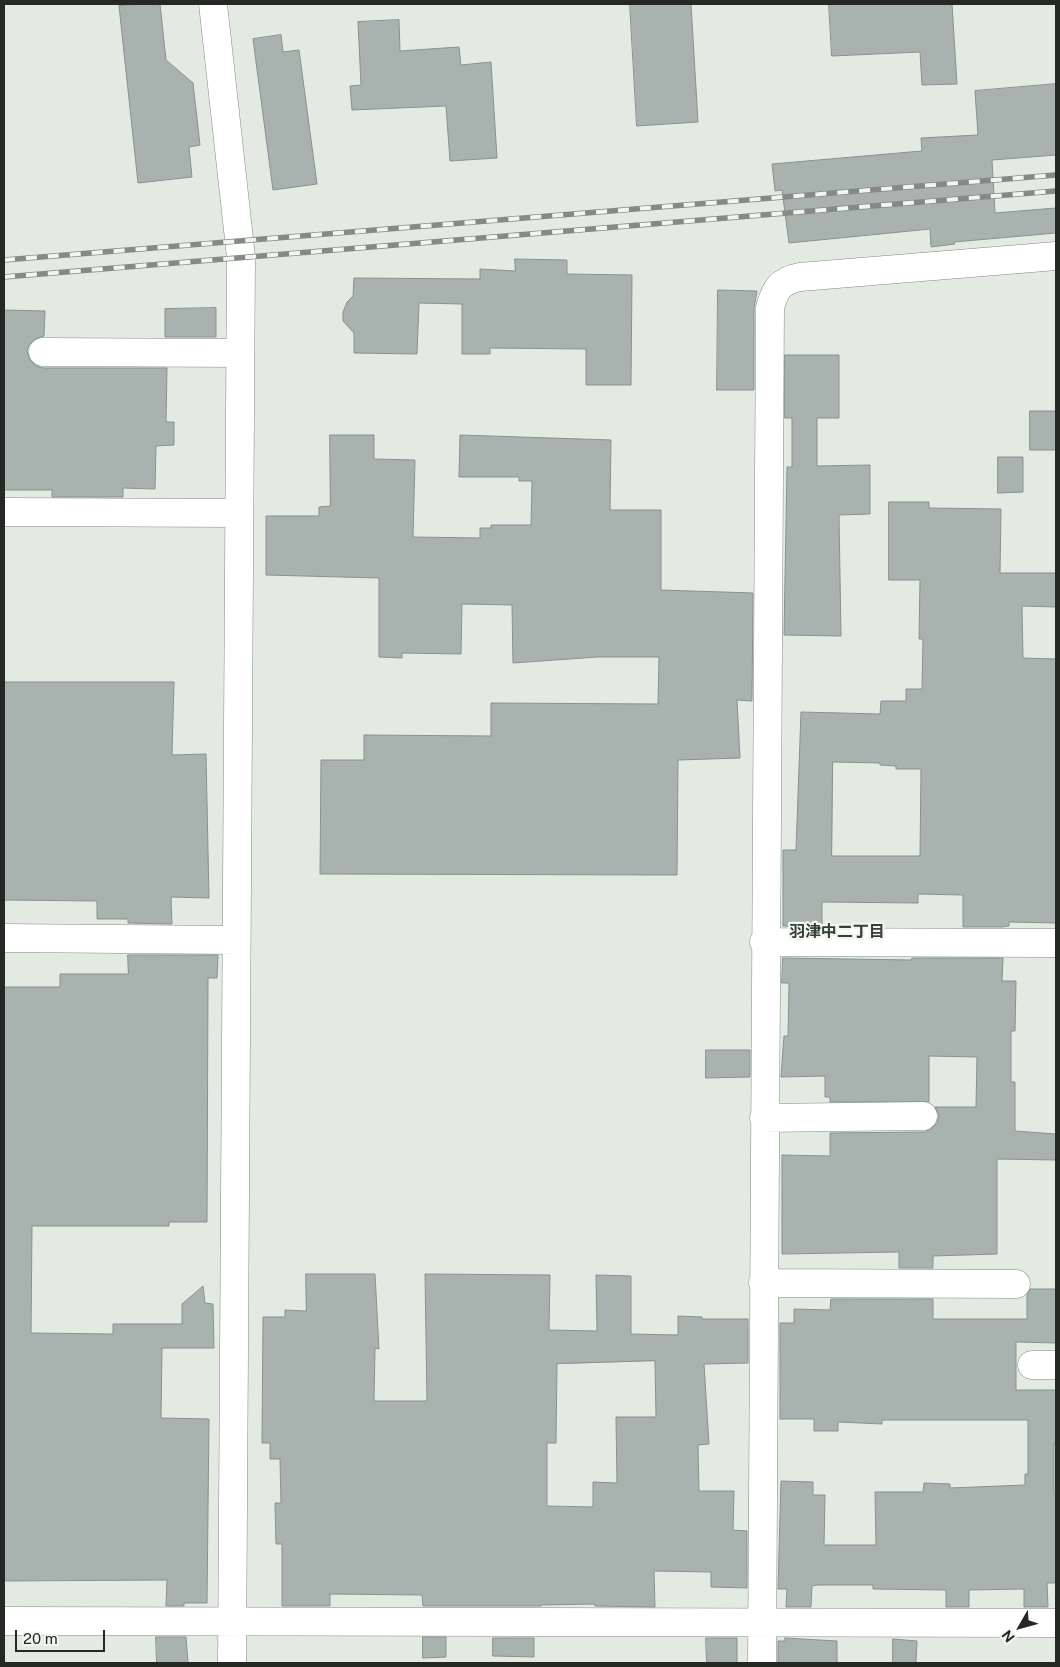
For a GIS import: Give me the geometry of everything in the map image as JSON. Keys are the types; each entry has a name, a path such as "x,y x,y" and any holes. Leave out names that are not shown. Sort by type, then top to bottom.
{"street":[{"path":"213,4 241,257 232,1663"},
{"path":"762,1663 764,942 770,308 774,293 780,284 800,277 1056,256"},
{"path":"43,352 240,353"},
{"path":"4,512 239,513"},
{"path":"4,938 236,940"},
{"path":"764,942 1056,943"},
{"path":"764,1118 923,1116"},
{"path":"763,1283 1016,1284"},
{"path":"4,1621 1056,1623"}],"building":[{"path":"160,4 166,60 193,83 200,145 189,147 192,177 138,183 119,6"},
{"path":"630,4 691,4 698,122 637,126"},
{"path":"829,4 952,4 957,84 922,85 920,52 832,56"},
{"path":"399,20 400,51 459,47 461,65 491,62 497,158 450,161 446,106 352,110 350,86 361,85 358,22"},
{"path":"281,35 283,52 299,50 317,184 273,190 253,39"},
{"path":"1056,84 1056,155 992,160 995,213 1056,208 1056,233 954,242 955,244 931,247 930,229 789,243 782,190 775,191 772,164 922,151 921,138 978,135 975,91"},
{"path":"515,259 567,260 567,274 632,275 631,385 586,385 586,349 490,348 490,354 462,354 462,304 419,303 417,354 354,353 354,333 343,321 343,312 347,302 353,296 354,278 480,279 480,269 515,271"},
{"path":"718,290 757,291 754,308 754,390 717,390"},
{"path":"216,308 216,337 165,337 165,309"},
{"path":"4,310 45,311 44,336 35,339 29,345 27,351 30,360 36,366 43,368 167,368 166,422 174,422 174,445 156,446 155,489 123,488 123,497 52,497 52,490 4,490"},
{"path":"785,355 839,355 839,418 817,418 817,466 870,465 870,514 839,515 841,636 784,635 787,467 792,467 792,418 785,418"},
{"path":"1030,411 1056,411 1056,450 1030,450"},
{"path":"330,435 374,435 374,459 415,460 413,537 480,538 480,528 491,528 491,525 531,525 532,481 519,481 519,477 459,477 460,435 611,440 610,510 661,510 661,590 753,593 752,701 737,700 740,758 678,760 677,875 320,874 321,760 364,760 364,735 491,736 491,703 658,704 659,657 597,657 513,663 512,605 462,604 461,654 402,653 402,658 379,657 379,578 266,575 266,516 319,516 319,507 330,506"},
{"path":"998,457 1023,457 1023,492 998,493"},
{"path":"889,502 929,502 929,508 1001,509 1000,573 1056,573 1056,607 1022,606 1023,658 1056,659 1056,923 1009,922 1009,926 1003,927 963,927 963,895 918,894 918,903 822,902 822,927 783,926 783,850 796,850 801,712 880,714 881,701 906,701 906,689 922,689 923,639 919,639 920,580 889,580","holes":["833,762 880,763 880,765 896,766 896,769 921,769 920,856 832,856"]},
{"path":"4,682 174,682 172,755 206,754 209,898 171,897 172,924 128,923 128,919 97,919 97,901 4,900"},
{"path":"128,955 218,955 217,978 208,978 207,1222 169,1222 169,1226 32,1226 31,1333 113,1334 113,1324 182,1324 182,1304 203,1286 205,1303 213,1304 214,1348 162,1348 161,1418 209,1419 207,1603 184,1603 184,1606 166,1606 167,1580 4,1581 4,987 60,987 60,974 128,974"},
{"path":"783,958 911,960 912,958 1003,958 1002,981 1016,981 1015,1031 1011,1031 1011,1082 1015,1082 1015,1131 1056,1134 1056,1160 997,1159 997,1254 933,1256 933,1268 899,1268 899,1252 782,1254 782,1155 830,1156 830,1133 924,1132 931,1129 937,1123 939,1115 935,1107 976,1107 977,1057 929,1056 929,1102 830,1102 830,1097 825,1097 825,1076 781,1077 784,1036 788,1036 789,983 782,983"},
{"path":"706,1050 750,1050 750,1077 706,1078"},
{"path":"306,1274 375,1274 379,1349 375,1348 374,1401 427,1401 425,1274 550,1275 549,1330 597,1331 596,1275 631,1276 631,1334 678,1335 678,1316 702,1317 702,1319 748,1319 748,1363 704,1364 709,1444 698,1445 699,1491 734,1491 733,1530 747,1531 747,1588 711,1587 711,1572 654,1571 655,1607 595,1606 595,1604 423,1606 422,1595 330,1594 330,1606 282,1606 282,1544 276,1544 275,1503 281,1503 280,1459 270,1459 270,1443 262,1443 263,1317 285,1317 285,1310 306,1311","holes":["655,1361 656,1417 616,1417 617,1483 593,1482 593,1507 547,1506 547,1443 556,1443 557,1364"]},
{"path":"1030,1289 1056,1289 1056,1343 1016,1342 1016,1390 1056,1390 1054,1493 1056,1493 1056,1583 1047,1583 1048,1607 1024,1607 1024,1589 969,1590 969,1607 946,1607 946,1590 873,1589 873,1585 818,1585 812,1586 811,1607 786,1607 787,1589 778,1589 781,1481 813,1482 813,1495 825,1495 824,1545 876,1545 875,1492 923,1492 924,1483 950,1484 950,1488 1025,1485 1025,1474 1028,1474 1028,1420 882,1420 882,1424 838,1422 838,1431 814,1431 814,1419 780,1419 780,1323 794,1323 794,1309 830,1310 831,1299 933,1299 933,1319 1027,1319 1027,1294"},
{"path":"156,1637 186,1637 188,1663 157,1663"},
{"path":"423,1637 446,1637 446,1657 423,1658"},
{"path":"493,1638 534,1638 534,1657 493,1656"},
{"path":"706,1638 737,1638 737,1663 707,1663"},
{"path":"785,1638 837,1641 837,1663 778,1663 778,1641 785,1641"},
{"path":"893,1639 917,1641 916,1663 893,1663"}],"railway":[{"path":"4,260 1056,175"},
{"path":"4,277 1056,191"}],"district":[{"name":"羽津中二丁目","path":"837,932"}]}
